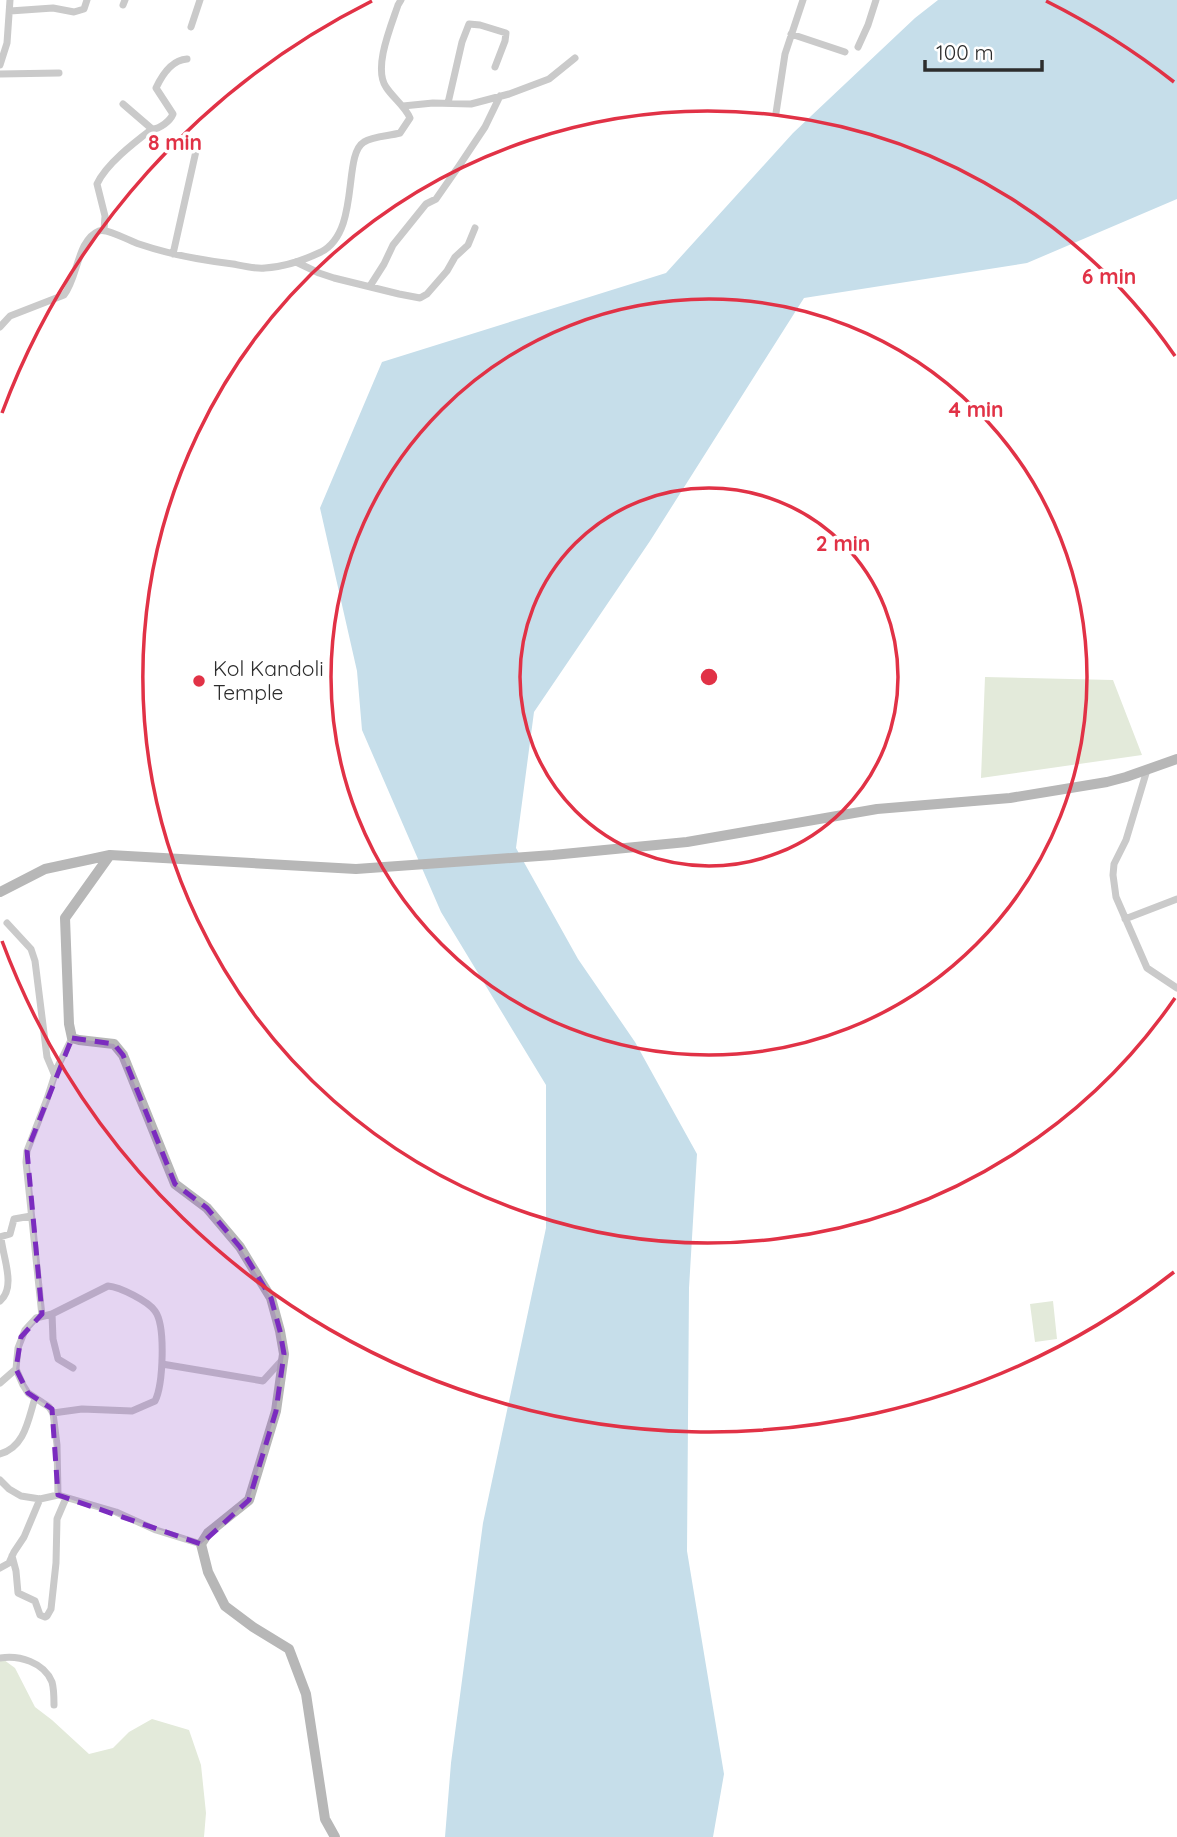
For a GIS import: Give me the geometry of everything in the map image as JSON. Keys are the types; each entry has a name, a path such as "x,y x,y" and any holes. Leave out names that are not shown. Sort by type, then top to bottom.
{"main road":[{"path":"0,892 46,869 110,855 356,869 687,842 877,809 1010,798 1107,782 1177,759"},
{"path":"110,855 65,918 69,1024 72,1038 114,1044 124,1055 174,1184 207,1208 240,1247 271,1298 280,1331 283,1358 276,1411 249,1500 208,1533 201,1544 208,1572 225,1606 289,1649 306,1694 325,1819 335,1837"}],"street":[{"path":"0,65 7,43 10,0"},
{"path":"10,11 53,8 74,12 83,9 87,0"},
{"path":"191,27 200,0"},
{"path":"0,327 10,316 64,295 85,246 97,232 104,230 138,244 186,258 263,268 296,262 323,251 335,241 342,228 358,146 365,141 400,133 410,118 384,85 381,73 383,52 401,0"},
{"path":"776,113 785,54 803,0"},
{"path":"858,47 876,0"},
{"path":"448,103 462,42 469,24 480,24 506,33 495,67"},
{"path":"792,34 845,52"},
{"path":"403,106 471,104 500,96 549,79 575,58"},
{"path":"104,230 105,216 97,184 99,179 113,163 152,129 157,129 167,122 173,114 156,86 173,64 187,59"},
{"path":"0,74 59,73"},
{"path":"370,286 393,245 426,204 436,199 453,175 485,127 500,96"},
{"path":"123,104 152,129"},
{"path":"173,254 196,151"},
{"path":"296,262 319,274 420,298 427,294 455,257 468,245 475,228"},
{"path":"1147,769 1126,840 1114,864 1116,897 1147,968 1177,988"},
{"path":"1125,919 1177,899"},
{"path":"7,923 31,949 36,961 47,1057 51,1072 55,1076"},
{"path":"42,1316 27,1152 72,1038"},
{"path":"0,1301 6,1294 8,1273 0,1237 10,1234 14,1219 31,1216"},
{"path":"53,1412 82,1409 132,1410 155,1401 162,1364 160,1326 153,1308 117,1288 103,1287 52,1314 42,1316 31,1323 21,1337 16,1369 23,1385 53,1412 58,1495"},
{"path":"52,1314 53,1339 58,1359 73,1368"},
{"path":"162,1364 263,1381 283,1358"},
{"path":"0,1383 16,1369"},
{"path":"0,1454 9,1451 22,1438 35,1398"},
{"path":"0,1480 16,1493 40,1499 58,1495 116,1512 156,1530 201,1544"},
{"path":"12,1556 18,1592 35,1601 40,1615 45,1618 51,1609 57,1519 66,1498"},
{"path":"0,1568 7,1566 24,1537 40,1499"},
{"path":"0,1658 23,1658 46,1673 52,1684 54,1705"}],"highlighted area":[{"path":"72,1038 114,1044 123,1055 175,1184 207,1208 240,1247 271,1298 280,1331 284,1354 276,1411 249,1500 201,1544 58,1495 52,1409 28,1393 16,1369 21,1337 42,1314 27,1151"}],"green space":[{"path":"985,677 1113,680 1142,755 981,778"},
{"path":"1053,1301 1057,1339 1035,1342 1030,1304"},
{"path":"0,1657 15,1668 35,1707 89,1754 113,1748 129,1732 152,1719 189,1730 201,1765 206,1813 204,1837 0,1837"}],"water":[{"path":"938,0 1177,0 1177,199 1027,263 804,298 650,541 534,712 516,848 578,959 635,1042 697,1154 689,1288 687,1551 724,1774 713,1837 445,1837 451,1763 483,1523 546,1228 546,1085 441,912 362,730 357,671 320,508 382,362 666,273 793,133 915,18"}],"place":[{"name":"Kol Kandoli Temple","path":"199,681"}]}
